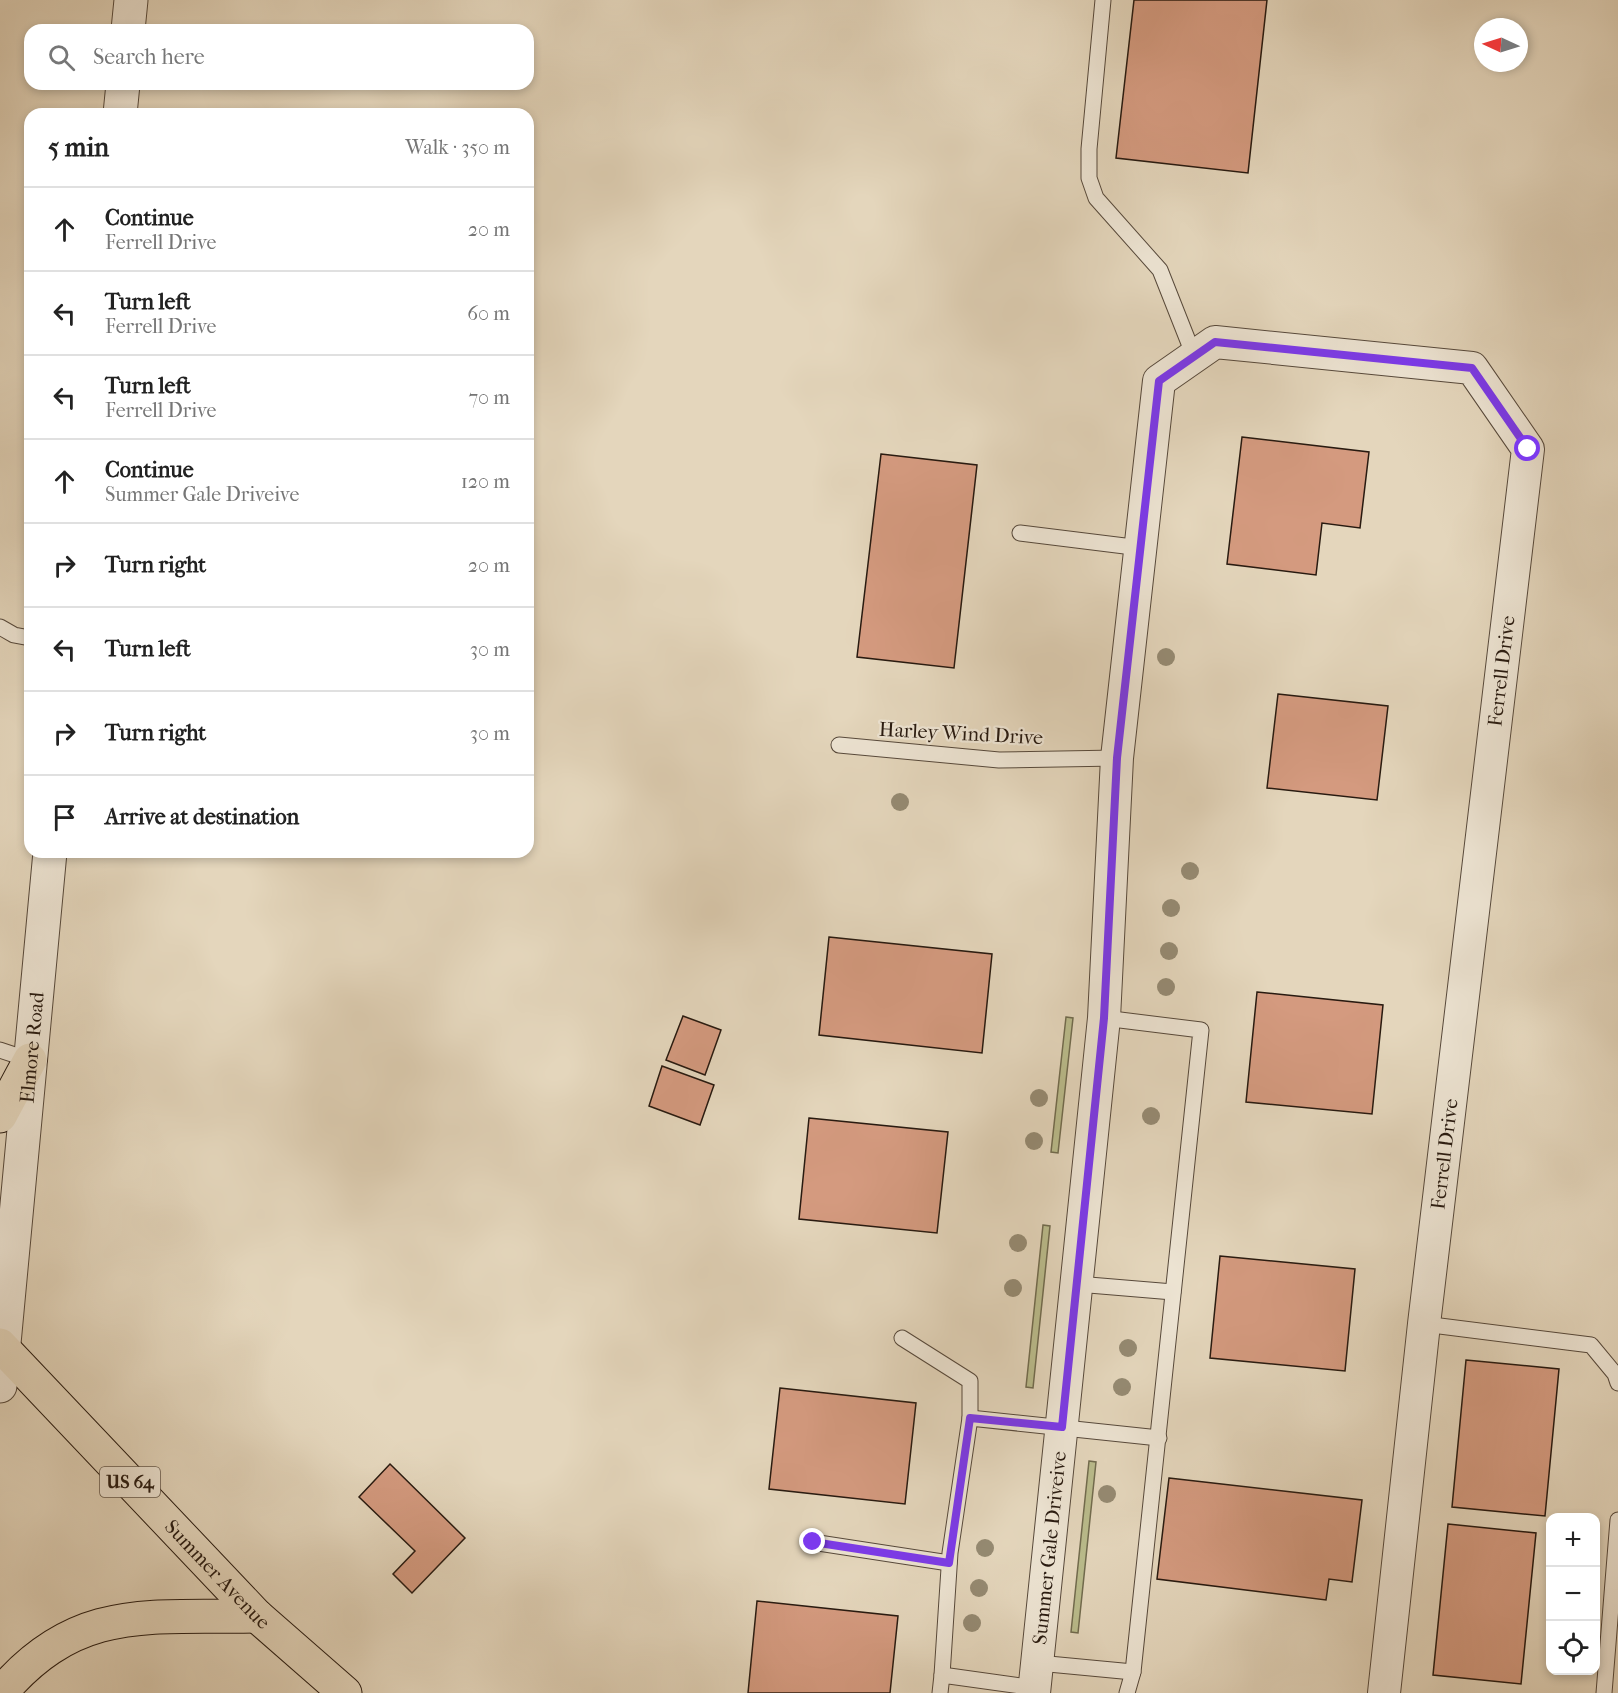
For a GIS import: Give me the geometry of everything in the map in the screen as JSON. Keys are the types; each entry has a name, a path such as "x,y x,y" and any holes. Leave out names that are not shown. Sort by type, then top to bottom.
{"main road":[{"path":"0,1116 15,1055"},
{"name":"Summer Avenue","path":"2,1346 257,1616 345,1693"},
{"path":"1,1693 24,1666 49,1647 88,1628 140,1618 257,1616"}],"street":[{"path":"129,24 131,0"},
{"path":"121,108 122,90"},
{"name":"Ferrell Drive","path":"1117,758 1159,381 1215,342 1472,368 1528,449 1424,1324 1384,1693"},
{"name":"Summer Gale Driveive","path":"1036,1681 1104,1018 1117,758"},
{"name":"Elmore Road","path":"0,1386 15,1055 49,858"}],"lane":[{"path":"1103,0 1089,149 1089,178 1095,198 1160,270 1194,356"},
{"path":"1020,532 1141,548"},
{"path":"0,627 14,635 24,637"},
{"name":"Harley Wind Drive","path":"839,745 999,760 1117,758"},
{"path":"1104,1018 1201,1030 1133,1672 1127,1693"},
{"path":"1077,1284 1173,1292"},
{"path":"1424,1324 1591,1345 1616,1374 1618,1383"},
{"path":"902,1338 970,1381 970,1418 949,1563 940,1693"},
{"path":"970,1418 1159,1438"},
{"path":"1604,1693 1618,1520"},
{"path":"813,1542 949,1563"},
{"path":"942,1675 1036,1681 1133,1672"}],"green space":[{"path":"1066,1017 1073,1018 1058,1153 1051,1152"},
{"path":"1043,1225 1050,1226 1033,1388 1026,1387"},
{"path":"1089,1461 1096,1462 1078,1633 1071,1632"}],"building":[{"path":"1134,0 1267,0 1248,173 1116,158"},
{"path":"1242,437 1369,452 1360,528 1322,523 1316,575 1227,564"},
{"path":"881,454 977,465 954,668 857,657"},
{"path":"1278,694 1388,706 1377,800 1267,788"},
{"path":"829,937 992,954 982,1053 819,1035"},
{"path":"1257,992 1383,1005 1372,1114 1246,1102"},
{"path":"683,1016 721,1030 705,1075 666,1060"},
{"path":"662,1066 714,1085 700,1125 649,1106"},
{"path":"809,1118 948,1132 937,1233 799,1219"},
{"path":"1220,1256 1355,1269 1345,1371 1210,1358"},
{"path":"1466,1360 1559,1369 1545,1516 1452,1507"},
{"path":"780,1388 916,1403 905,1504 769,1489"},
{"path":"390,1464 465,1538 412,1593 393,1574 415,1551 359,1497"},
{"path":"1169,1478 1362,1500 1352,1582 1329,1579 1326,1600 1157,1579"},
{"path":"1448,1524 1536,1533 1521,1684 1433,1675"},
{"path":"757,1601 898,1616 890,1693 748,1693"}],"route":[{"path":"813,1542 949,1563 970,1418 1062,1427 1104,1018 1117,758 1159,381 1215,342 1472,368 1528,449"}]}
